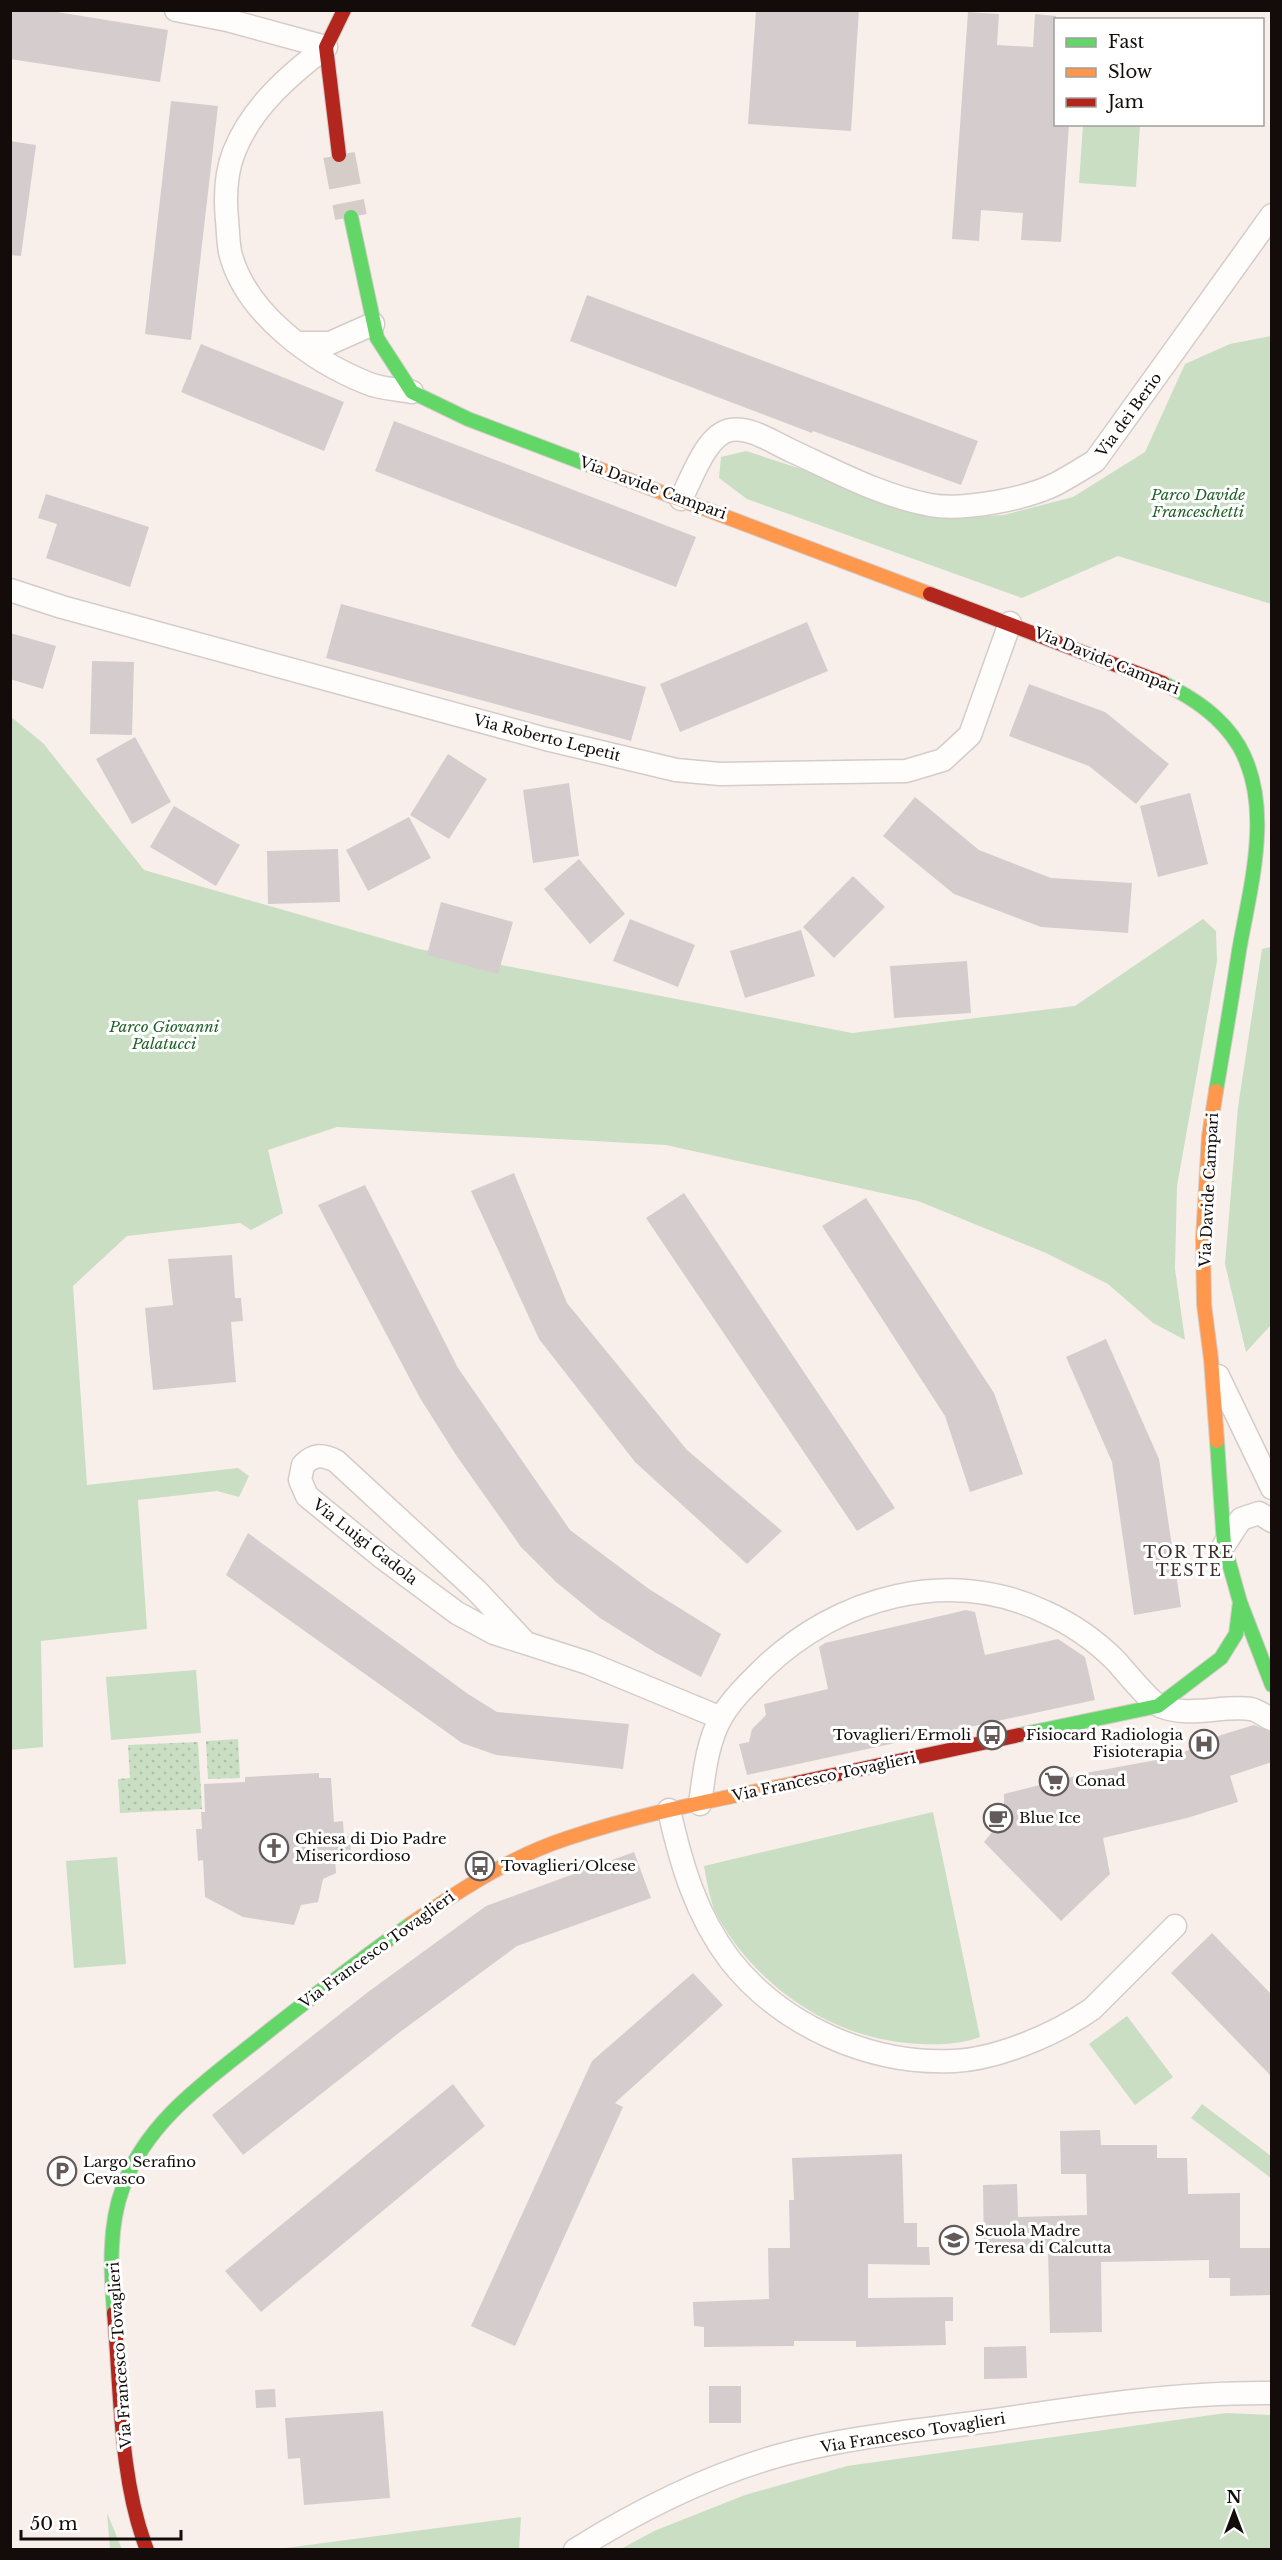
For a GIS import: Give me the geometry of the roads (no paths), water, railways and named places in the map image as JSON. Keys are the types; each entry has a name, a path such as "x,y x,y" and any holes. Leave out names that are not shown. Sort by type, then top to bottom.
{"street":[{"path":"176,10 227,20 326,47 339,155"},
{"name":"Via Davide Campari","path":"344,10 326,47 302,65 271,95 246,126 233,154 228,180 227,213 231,252 246,289 282,333 316,356 369,384 412,392 468,419 1010,623 1184,692 1203,705 1234,736 1246,758 1254,782 1256,849 1209,1136 1203,1239 1204,1304 1211,1359 1224,1545 1240,1602 1272,1685"},
{"name":"Via dei Berio","path":"681,499 712,439 730,430 750,432 846,476 899,497 932,505 951,506 995,502 1053,485 1095,461 1272,215"},
{"path":"351,217 376,338 412,392"},
{"path":"297,343 330,343 373,324"},
{"name":"Via Roberto Lepetit","path":"10,590 62,608 546,739 675,770 720,774 906,771 943,760 970,735 1010,623"},
{"path":"1211,1359 1272,1488"},
{"name":"Via Luigi Gadola","path":"523,1640 476,1590 336,1461 324,1455 316,1456 303,1465 300,1480 307,1496 383,1558 457,1613 494,1633 523,1640 643,1683 721,1718"},
{"path":"1224,1545 1241,1519 1259,1513 1272,1521"},
{"path":"700,1804 706,1763 721,1718 736,1697 765,1667 787,1647 821,1624 883,1598 911,1593 942,1591 997,1596 1024,1604 1056,1617 1086,1634 1158,1706 1180,1711 1252,1709 1271,1719"},
{"path":"1158,1706 1221,1658 1236,1634 1240,1602"},
{"name":"Via Francesco Tovaglieri","path":"147,2550 136,2520 131,2496 115,2317 113,2252 118,2201 135,2160 153,2133 188,2096 387,1939 464,1887 499,1868 567,1838 669,1810 1158,1706"},
{"path":"669,1810 681,1863 701,1913 730,1959 748,1981 770,2002 813,2030 884,2054 911,2059 955,2061 993,2054 1039,2038 1092,2009 1175,1926"},
{"name":"Via Francesco Tovaglieri","path":"575,2550 664,2500 718,2476 781,2455 861,2438 1117,2402 1236,2392 1272,2392"}],"tunnel":[{"path":"339,155 351,217"}],"place":[{"name":"Tovaglieri/Ermoli","path":"992,1735"},
{"name":"Fisiocard Radiologia Fisioterapia","path":"1204,1744"},
{"name":"Conad","path":"1054,1781"},
{"name":"Blue Ice","path":"998,1818"},
{"name":"Chiesa di Dio Padre Misericordioso","path":"274,1848"},
{"name":"Tovaglieri/Olcese","path":"480,1866"},
{"name":"Largo Serafino Cevasco","path":"62,2171"},
{"name":"Scuola Madre Teresa di Calcutta","path":"954,2240"}],"district":[{"name":"TOR TRE TESTE","path":"1189,1561"}],"park label":[{"name":"Parco Davide Franceschetti","path":"1198,504"},
{"name":"Parco Giovanni Palatucci","path":"164,1036"}]}
